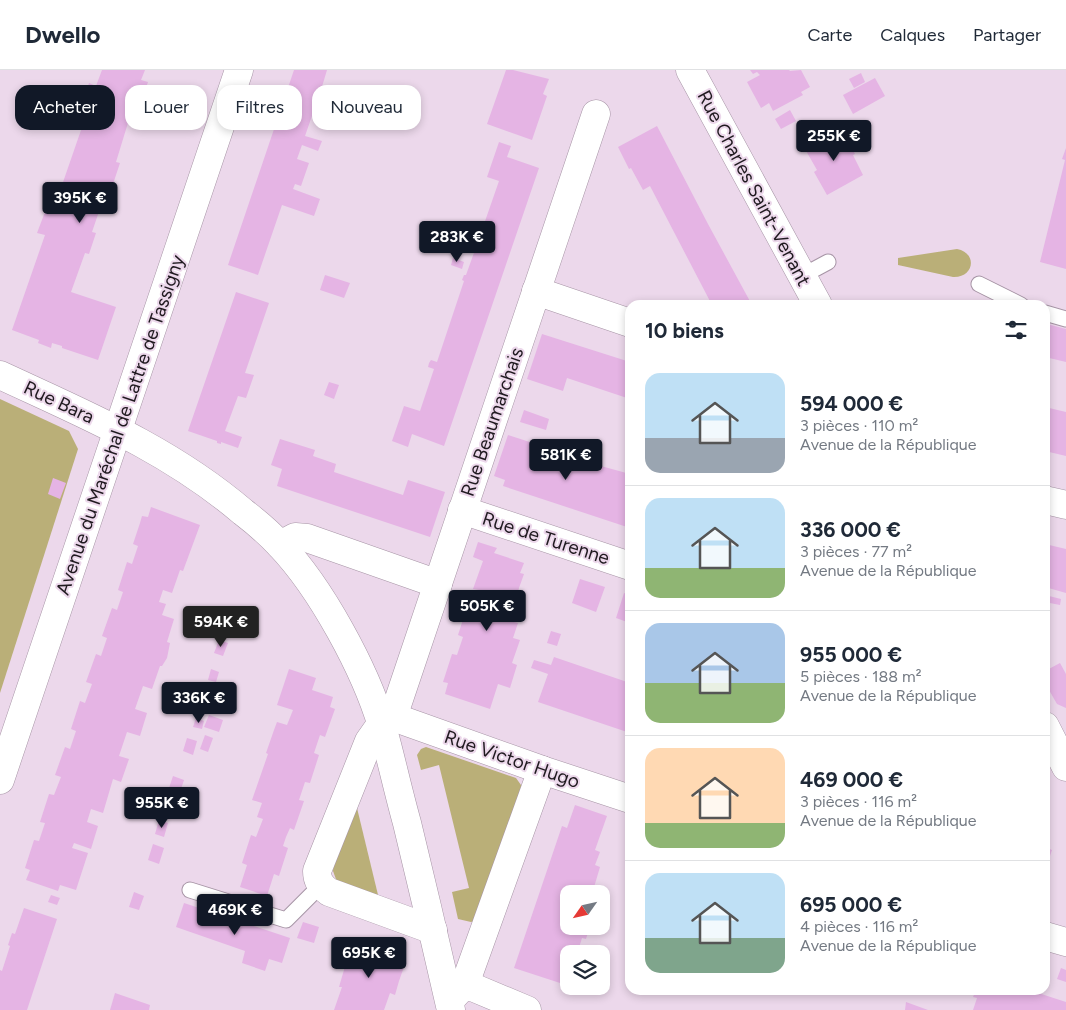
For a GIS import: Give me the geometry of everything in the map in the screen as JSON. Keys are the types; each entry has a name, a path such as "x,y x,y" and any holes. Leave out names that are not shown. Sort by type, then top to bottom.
{"street":[{"name":"Avenue du Maréchal de Lattre de Tassigny","path":"0,780 238,70"},
{"name":"Rue Charles Saint-Venant","path":"690,70 815,300"},
{"name":"Rue Beaumarchais","path":"321,885 317,878 320,862 369,741 387,720 438,584 596,114"},
{"path":"536,291 625,321"},
{"name":"Rue Bara","path":"0,375 118,430 168,458 210,485 243,511 280,545 305,577 332,618 387,720 433,930 452,1001"},
{"path":"1050,501 1066,505"},
{"name":"Rue de Turenne","path":"462,510 625,564"},
{"path":"280,545 295,537 307,538 438,584"},
{"name":"Rue Victor Hugo","path":"387,720 625,797"},
{"path":"1050,736 1066,767"},
{"path":"527,1010 452,1001 542,770"},
{"path":"321,885 328,892 340,897 433,930"},
{"path":"1050,937 1066,942"}],"lane":[{"path":"802,276 828,262"},
{"path":"979,284 1011,300"},
{"path":"1050,314 1066,319"},
{"path":"190,890 286,920 321,885"}],"shaded area":[{"path":"957,249 964,251 968,255 971,265 965,274 960,276 953,277 898,265 898,258"},
{"path":"0,399 69,431 78,449 0,693"},
{"path":"426,747 516,778 521,785 522,791 475,921 458,919 452,892 469,888 439,765 421,770 417,755 421,749"},
{"path":"357,808 379,899 337,882 333,871 334,860 352,812"}],"building":[{"path":"102,70 145,70 141,80 148,82 147,85 125,85 126,130 116,162 120,163 113,184 109,182 92,232 96,233 89,254 85,253 71,292 116,307 98,360 52,343 51,348 38,343 39,340 12,330 45,235 37,233 45,212 52,214 81,130 115,130 115,85 96,85"},
{"path":"294,70 327,70 322,85 312,85 312,116 305,136 322,141 318,151 302,145 297,159 309,163 301,186 295,184 293,189 320,199 314,216 282,205 258,275 228,265 274,130 302,130 302,85 289,85"},
{"path":"506,70 549,79 543,94 547,96 532,140 487,124"},
{"path":"750,70 801,70 810,87 801,92 803,95 773,111 769,103 761,108 747,82 760,75 757,72 753,74"},
{"path":"861,73 865,82 854,88 849,79"},
{"path":"875,78 885,96 853,114 843,95"},
{"path":"790,110 796,121 781,129 775,119"},
{"path":"657,126 749,300 709,300 650,186 643,190 631,168 629,169 618,147"},
{"path":"842,129 863,175 827,195 814,172 817,170 805,149"},
{"path":"499,142 511,146 507,157 539,168 444,446 412,434 408,447 392,441 404,406 420,411 434,369 428,367 429,363 431,360 437,362 464,281 462,280 464,275 466,275 475,250 467,247 475,225 483,227 499,181 487,177"},
{"path":"1066,148 1066,269 1040,262 1065,160 1062,159"},
{"path":"453,258 464,262 462,269 451,265"},
{"path":"325,275 350,283 344,298 320,290"},
{"path":"236,292 269,303 245,373 254,375 246,398 238,396 225,431 242,437 238,448 221,442 221,444 217,443 217,441 188,431"},
{"path":"1050,325 1066,329 1066,362 1050,358"},
{"path":"542,334 625,360 625,397 567,378 563,391 527,379"},
{"path":"329,382 339,385 334,399 324,395"},
{"path":"1050,408 1066,412 1066,456 1050,452"},
{"path":"524,410 549,419 546,430 520,422"},
{"path":"508,435 567,454 566,457 589,465 590,463 625,473 625,526 503,486 505,480 494,476"},
{"path":"280,439 315,450 313,456 336,464 334,472 403,495 408,480 445,492 430,537 277,486 282,469 271,465"},
{"path":"53,478 66,483 60,499 48,494"},
{"path":"151,507 200,525 183,571 180,570 172,593 163,590 159,602 166,604 162,615 174,619 167,642 170,643 167,658 162,666 160,666 152,689 143,686 135,709 147,713 140,736 127,732 119,756 129,759 121,782 113,779 103,813 91,809 87,822 98,826 91,849 74,843 72,848 88,853 76,890 60,885 58,891 26,880 30,870 25,868 34,840 39,841 45,823 40,822 49,794 54,795 61,777 55,775 65,747 70,749 76,731 71,729 80,701 85,703 92,684 86,682 96,654 101,656 107,638 102,636 112,608 117,610 123,592 118,590 127,562 132,564 138,546 133,544 142,516 148,517"},
{"path":"478,542 497,548 494,553 524,563 520,573 524,574 515,602 511,601 508,610 517,613 514,622 518,623 513,638 520,640 512,663 517,665 510,688 498,684 490,709 445,694 448,683 443,682 452,654 457,655 463,637 458,635 467,607 473,609 479,590 473,589 483,561 473,557"},
{"path":"1050,545 1066,549 1066,593 1050,588"},
{"path":"580,579 605,587 596,612 572,603"},
{"path":"624,593 625,593 625,621 616,618"},
{"path":"1050,596 1061,599 1060,605 1050,603"},
{"path":"220,614 233,618 229,631 216,627"},
{"path":"551,631 561,634 557,646 547,643"},
{"path":"219,640 228,643 223,656 214,653"},
{"path":"554,657 625,681 625,731 538,702 548,674 531,668 534,660 551,665"},
{"path":"1060,663 1066,674 1066,708 1057,704 1050,692 1050,668"},
{"path":"211,669 219,672 216,682 208,680"},
{"path":"289,669 316,678 312,690 333,697 330,707 335,709 325,737 320,735 314,753 319,755 310,783 305,782 299,800 304,801 294,830 290,828 283,846 288,848 279,876 274,874 267,896 240,887 247,865 242,863 251,835 256,837 263,819 257,817 262,803 252,800 268,754 266,753 277,722 287,725 293,710 277,705"},
{"path":"200,689 209,692 204,704 196,701"},
{"path":"221,689 231,692 227,703 217,699"},
{"path":"209,715 223,720 219,732 204,727"},
{"path":"196,718 204,721 202,729 193,727"},
{"path":"205,735 213,738 208,752 200,749"},
{"path":"187,738 197,741 193,755 183,751"},
{"path":"173,776 184,780 178,798 167,794"},
{"path":"575,805 607,816 595,850 600,852 595,865 600,867 595,885 560,885 560,935 587,935 586,939 582,938 580,945 560,945 560,983 514,968 562,826 567,828"},
{"path":"159,820 168,823 164,837 155,834"},
{"path":"153,844 164,848 159,864 148,860"},
{"path":"134,892 144,896 139,910 129,907"},
{"path":"51,895 60,898 57,905 48,902"},
{"path":"184,903 290,938 282,963 269,959 265,971 242,963 245,951 176,927"},
{"path":"24,908 57,919 27,1010 0,1010 0,970 2,971 12,933 15,934"},
{"path":"303,922 319,927 314,943 297,938"},
{"path":"358,940 402,955 399,965 404,967 395,995 390,993 384,1010 334,1010 342,987 339,987 346,963 350,965"},
{"path":"1061,968 1066,970 1066,982 1057,979"},
{"path":"115,993 150,1005 149,1010 110,1010"},
{"path":"974,995 1044,995 1066,1002 1066,1010 973,1010 977,998 973,997"},
{"path":"906,1002 928,1010 905,1010"}]}
